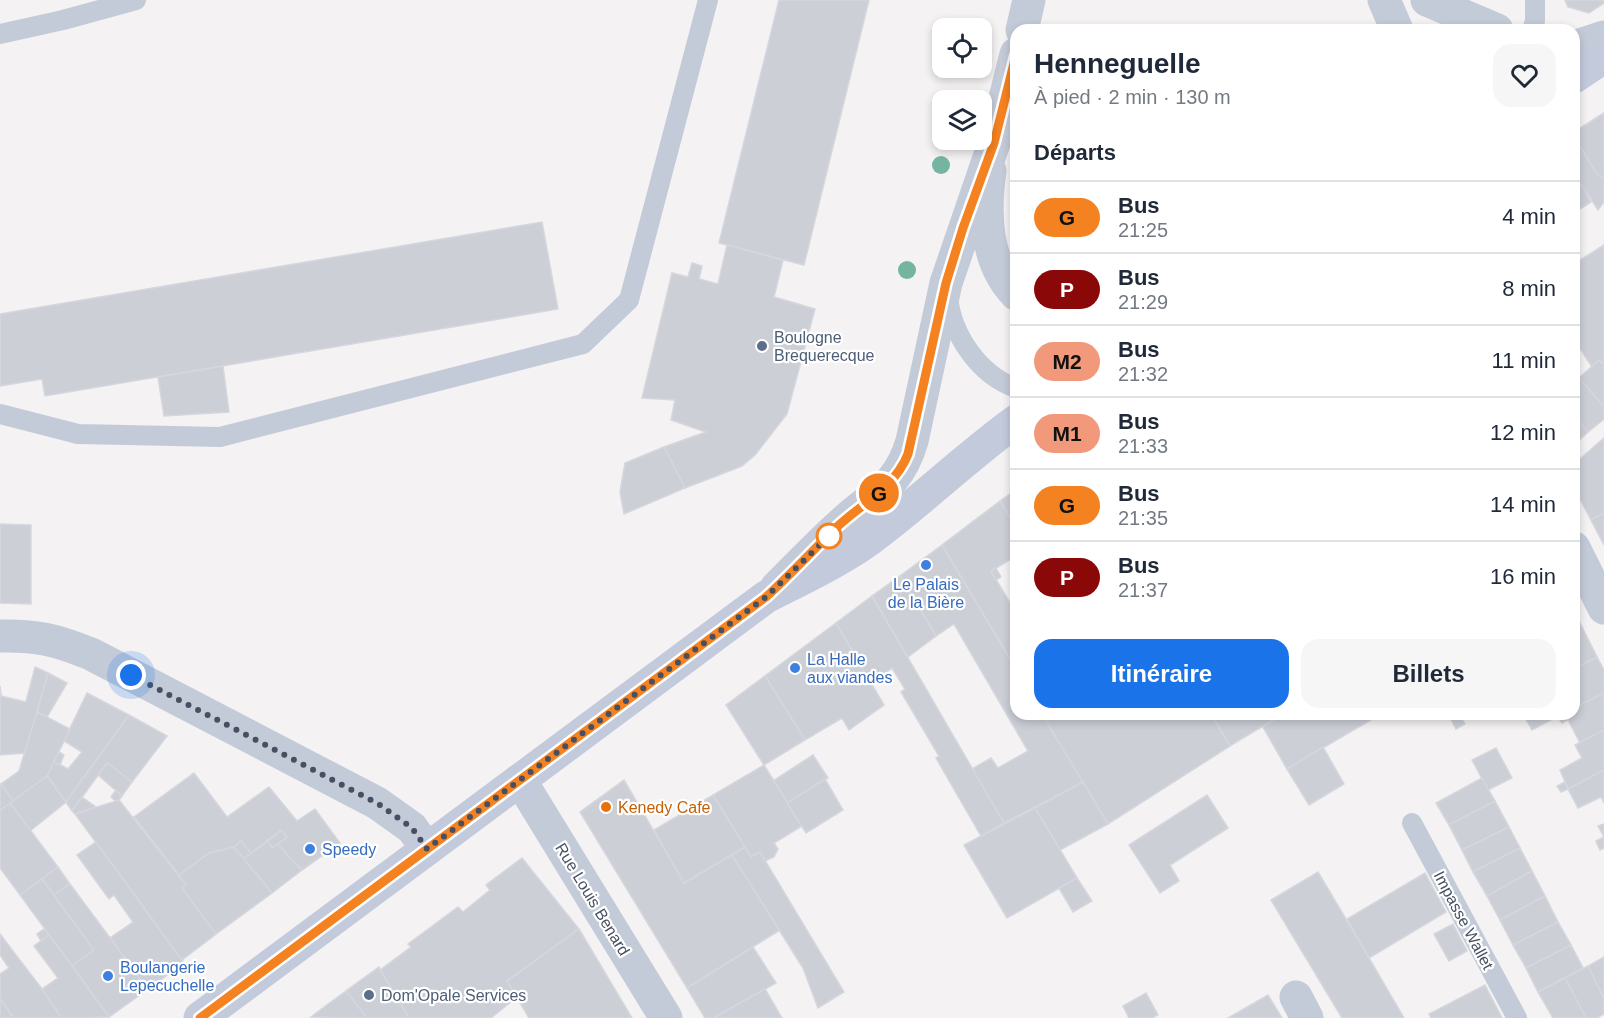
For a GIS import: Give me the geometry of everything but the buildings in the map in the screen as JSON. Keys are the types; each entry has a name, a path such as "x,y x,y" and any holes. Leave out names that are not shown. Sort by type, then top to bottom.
{"main road":[{"path":"1580,73 1604,57"},
{"path":"219,1013 427,849 766,597 868,540 970,455 1010,425"}],"street":[{"path":"1023,24 1029,0"},
{"path":"1384,0 1394,24"},
{"path":"1427,0 1483,24"},
{"path":"1580,45 1604,37"},
{"path":"1010,78 994,143 987,190 991,246 1003,277 1010,286"},
{"path":"766,597 839,526 886,487 904,464 914,432 946,283 994,143"},
{"path":"1580,560 1604,608"},
{"path":"0,636 36,636 52,639 91,654 377,803 412,828 427,849"},
{"name":"Rue Louis Benard","path":"520,780 666,1018"}],"lane":[{"path":"0,34 136,0"},
{"path":"0,414 78,434 220,437 583,344 629,300 708,0"},
{"path":"1534,24 1535,0"},
{"path":"946,283 954,325 963,341 993,376 1010,386"},
{"name":"Impasse Wallet","path":"1412,823 1517,1018"}],"bus line":[{"name":"G","path":"200,1018 766,597 839,526 893,480 908,454 946,283 994,143 1010,79"}],"place":[{"name":"Boulogne Brequerecque","path":"762,346"},
{"name":"Le Palais de la Bière","path":"926,565"},
{"name":"La Halle aux viandes","path":"795,668"},
{"name":"Kenedy Cafe","path":"606,807"},
{"name":"Speedy","path":"310,849"},
{"name":"Boulangerie Lepecuchelle","path":"108,976"},
{"name":"Dom'Opale Services","path":"369,995"}],"route":[{"path":"131,675 377,803 412,828 427,849 766,597 829,536"}]}
